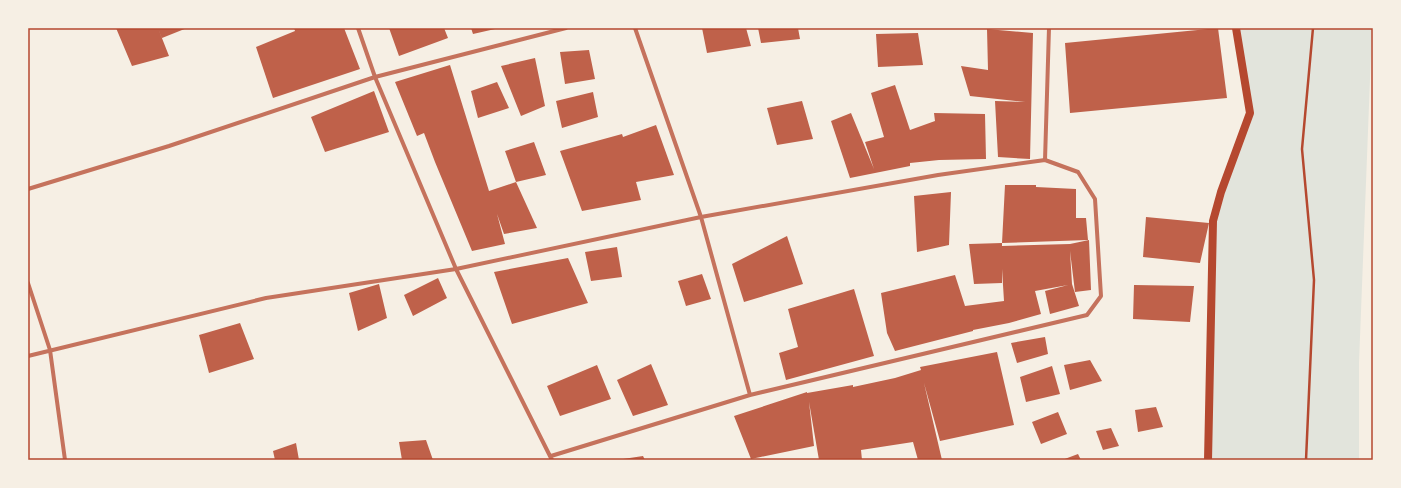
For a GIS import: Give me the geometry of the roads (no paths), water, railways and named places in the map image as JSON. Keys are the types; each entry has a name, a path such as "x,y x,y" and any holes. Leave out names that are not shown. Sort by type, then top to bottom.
{"main road":[{"path":"1208,460 1214,221 1221,192 1250,113 1236,28"}],"street":[{"path":"28,356 266,298 456,269 701,217 938,175 1045,160 1078,172 1095,199 1101,296 1087,315 750,396 552,458 456,269 375,77 358,28"},
{"path":"28,189 168,146 375,77 566,28"},
{"path":"636,28 701,217 750,396"},
{"path":"1045,160 1049,28"},
{"path":"28,283 50,350 65,460"}]}
